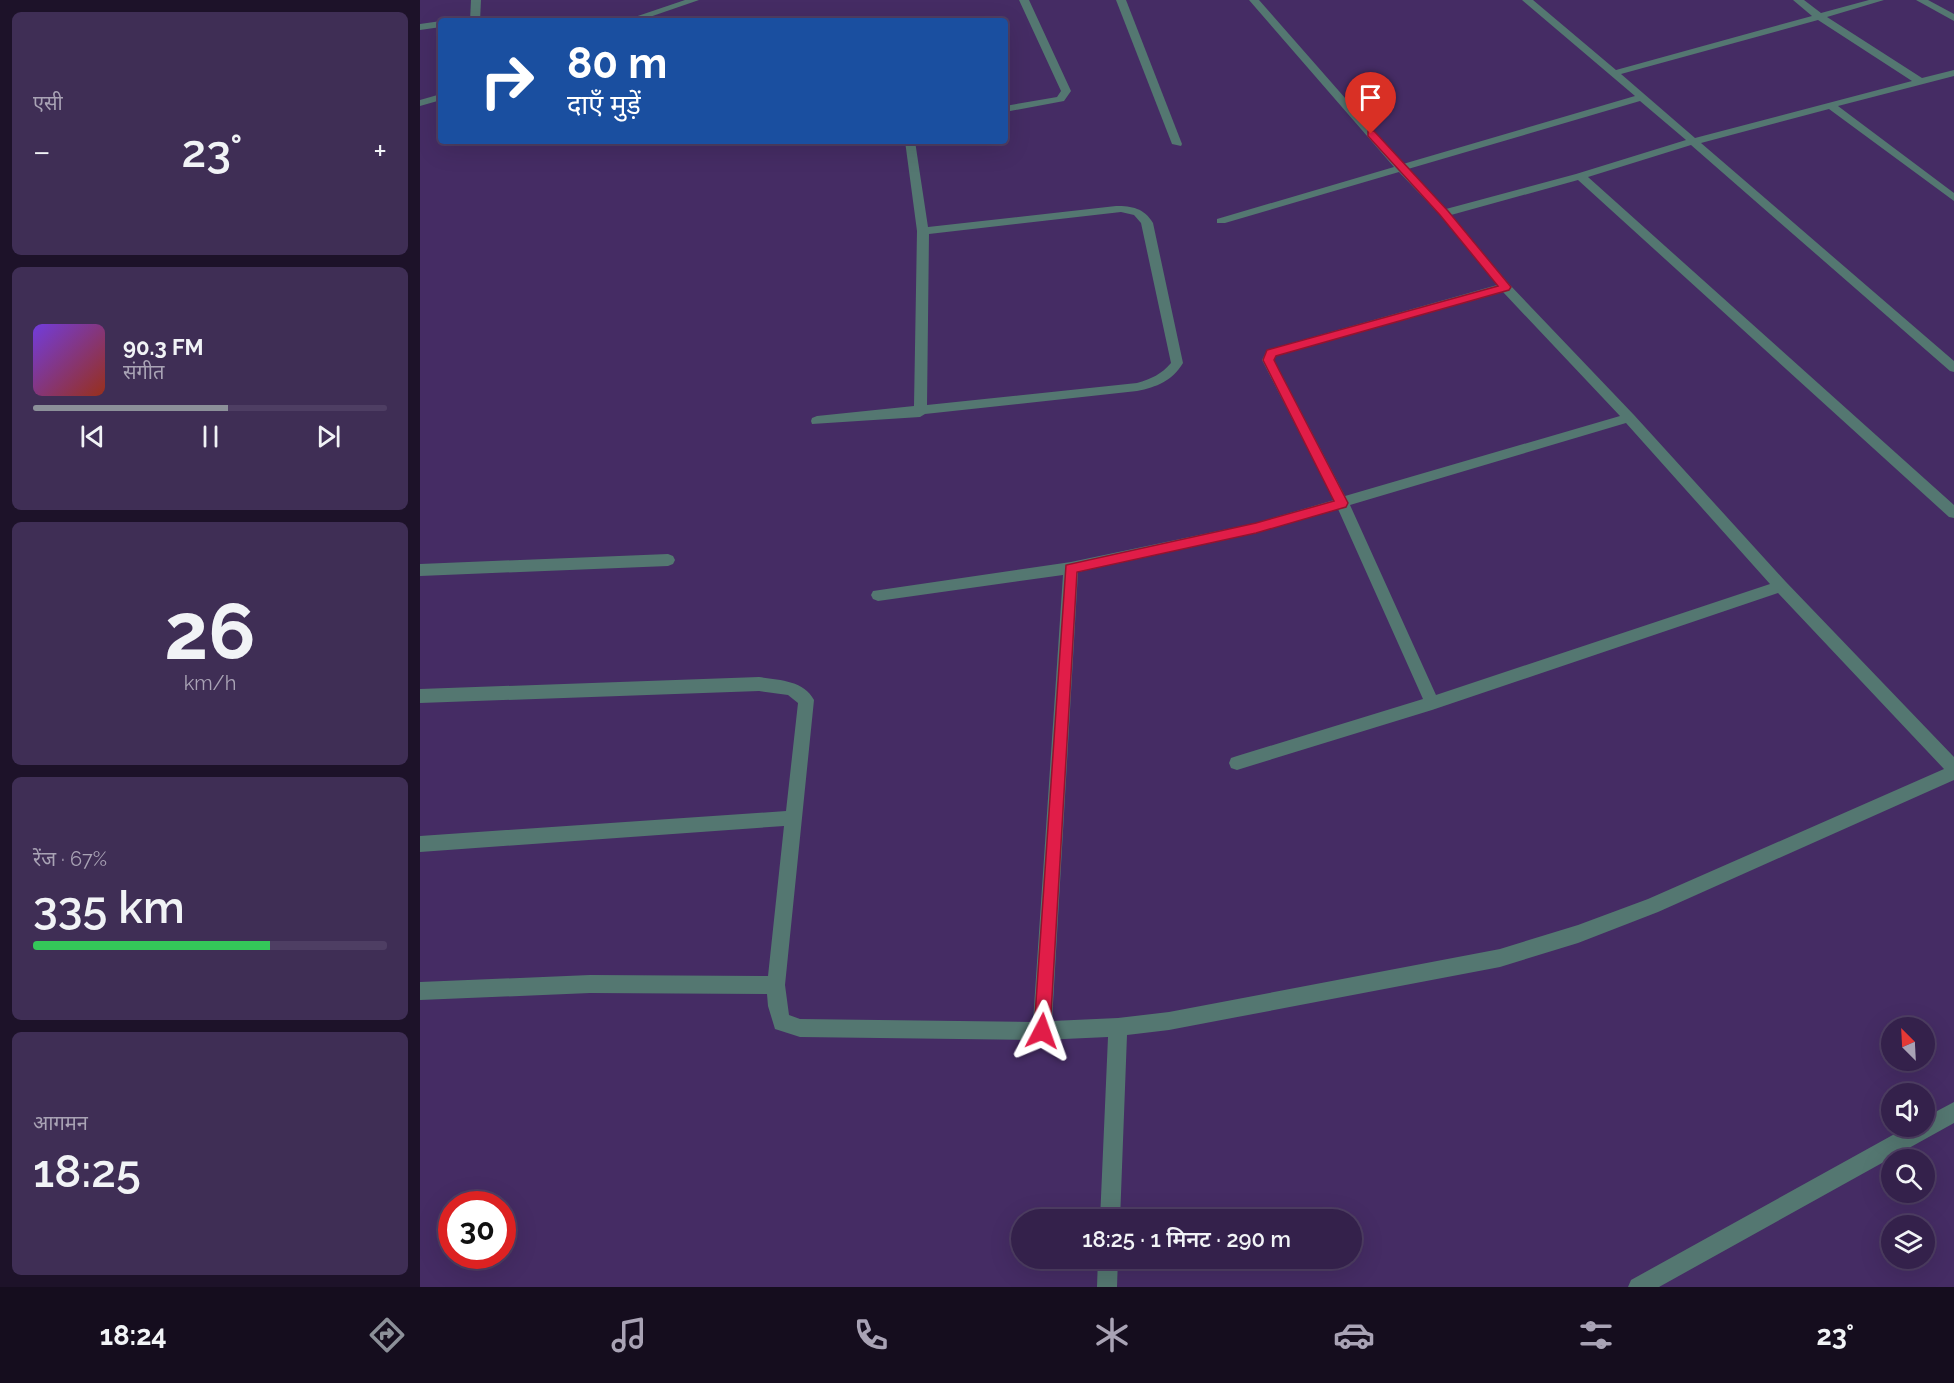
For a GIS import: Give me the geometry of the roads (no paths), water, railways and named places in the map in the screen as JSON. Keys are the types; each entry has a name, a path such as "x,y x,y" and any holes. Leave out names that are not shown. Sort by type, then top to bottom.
{"street":[{"path":"473,18 476,0"},
{"path":"637,18 694,0"},
{"path":"1008,108 1060,99 1066,91 1024,0"},
{"path":"1121,0 1177,144"},
{"path":"420,696 759,684 792,689 806,700 776,985 777,1006 782,1022 800,1028 1042,1031 1118,1027 1169,1021 1500,958 1567,937 1652,906 1954,770 1506,287 1444,213 1400,167 1254,0"},
{"path":"1527,0 1643,97 1691,142 1954,368"},
{"path":"1798,0 1820,17 1921,82"},
{"path":"1615,74 1879,0"},
{"path":"1921,0 1954,18"},
{"path":"420,27 438,24"},
{"path":"1444,213 1580,176 1691,142 1954,73"},
{"path":"1221,221 1643,97"},
{"path":"420,103 438,98"},
{"path":"1830,105 1954,198"},
{"path":"910,144 923,231 920,412"},
{"path":"1580,176 1954,513"},
{"path":"817,421 920,412 1137,387 1155,383 1170,374 1177,363 1147,223 1143,215 1134,210 1116,208 923,231"},
{"path":"1432,703 1342,503 1268,360 1271,353 1506,287"},
{"path":"878,595 1071,568 1256,528 1629,418"},
{"path":"420,570 668,560"},
{"path":"1042,1031 1071,568"},
{"path":"1238,763 1432,703 1782,586"},
{"path":"420,844 793,818"},
{"path":"420,991 590,984 776,985"},
{"path":"1110,1209 1118,1027"},
{"path":"1638,1287 1954,1112"},
{"path":"1107,1287 1108,1269"}]}
